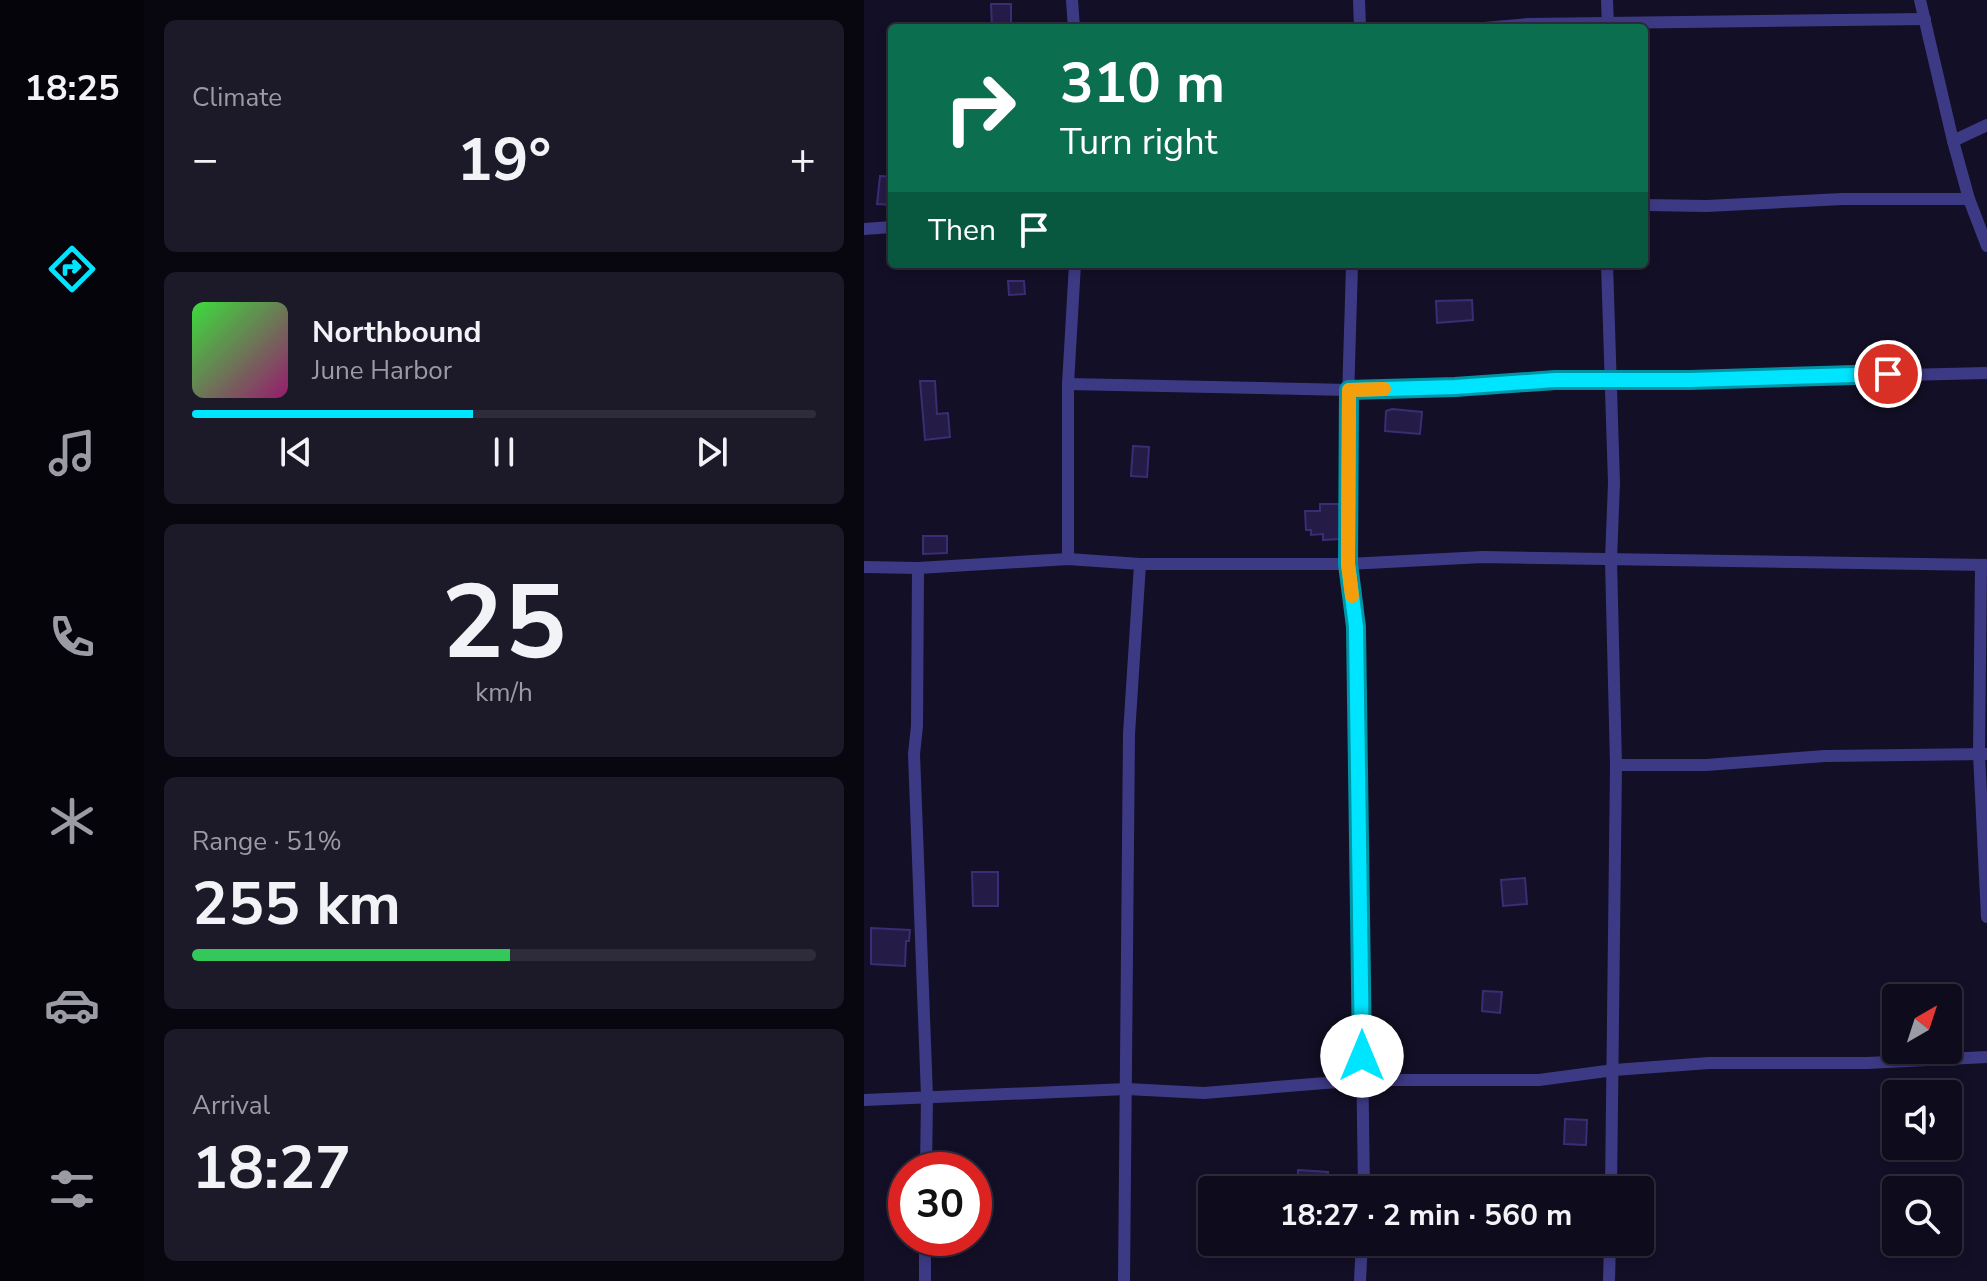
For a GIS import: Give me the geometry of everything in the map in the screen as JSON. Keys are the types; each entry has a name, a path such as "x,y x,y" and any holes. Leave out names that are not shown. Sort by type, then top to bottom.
{"street":[{"path":"1072,0 1074,24"},
{"path":"1359,0 1360,24"},
{"path":"1607,0 1608,24"},
{"path":"1640,24 1925,6 1953,141 1969,199 1987,246"},
{"path":"1953,141 1987,125"},
{"path":"1648,205 1969,199"},
{"path":"864,229 888,227"},
{"path":"1068,559 1068,384 1075,268"},
{"path":"1352,268 1348,564 1356,627 1364,1176"},
{"path":"1607,268 1614,483 1611,560 1616,765 1611,1176"},
{"path":"1068,384 1349,390 1610,380 1987,373"},
{"path":"864,567 918,568 1068,559 1140,564 1348,564 1483,557 1984,565 1983,754 1987,917"},
{"path":"1124,1281 1129,734 1140,564"},
{"path":"918,568 914,754 927,1096 926,1152"},
{"path":"1616,765 1706,765 1825,756 1983,754"},
{"path":"864,1100 1127,1089 1204,1093 1362,1080 1539,1080 1614,1070 1709,1063 1867,1063 1987,1057"},
{"path":"925,1256 925,1281"},
{"path":"1360,1281 1361,1256"},
{"path":"1609,1281 1610,1256"}],"building":[{"path":"991,4 1011,4 1011,24 992,24"},
{"path":"880,176 888,177 888,205 877,204"},
{"path":"1008,281 1024,281 1025,294 1009,295"},
{"path":"1472,300 1473,320 1437,323 1436,301"},
{"path":"920,381 935,381 937,414 948,413 950,437 925,440"},
{"path":"1386,411 1422,412 1420,434 1385,431"},
{"path":"1133,446 1149,447 1147,477 1131,476"},
{"path":"1320,504 1339,504 1340,539 1323,540 1323,534 1311,535 1311,530 1306,530 1305,511 1320,511"},
{"path":"923,536 947,536 947,553 923,554"},
{"path":"972,872 998,872 998,906 973,906"},
{"path":"1525,878 1527,904 1503,906 1501,880"},
{"path":"871,928 910,930 909,941 906,941 905,966 871,964"},
{"path":"1483,991 1502,992 1500,1013 1482,1011"},
{"path":"1565,1119 1587,1120 1586,1145 1564,1144"},
{"path":"1298,1170 1328,1172 1328,1176 1298,1176"}],"slow traffic":[{"path":"1352,596 1348,564 1349,390 1384,389"}],"route":[{"path":"1362,1056 1356,627 1348,564 1349,390 1555,380 1690,380 1888,374"}]}
